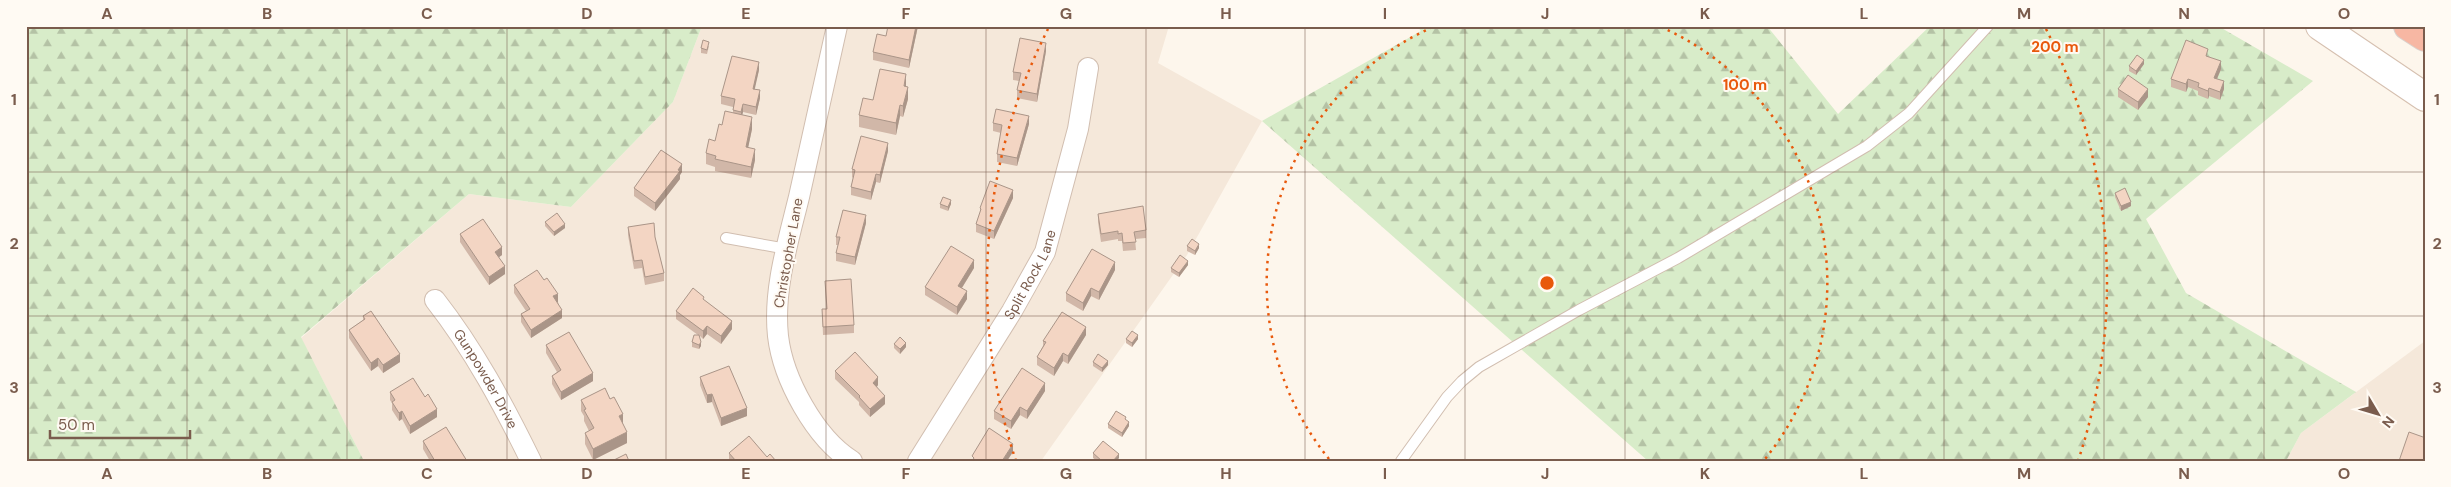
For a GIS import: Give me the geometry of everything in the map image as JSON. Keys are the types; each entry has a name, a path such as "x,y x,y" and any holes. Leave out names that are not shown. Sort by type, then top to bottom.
{"highway":[{"path":"2408,26 2425,37"}],"street":[{"name":"Christopher Lane","path":"837,26 787,249 777,307 778,338 799,400 818,429 843,455 852,461"},
{"path":"2320,26 2425,97"},
{"name":"Split Rock Lane","path":"918,461 1012,311 1044,252 1078,129 1088,68"},
{"name":"Gunpowder Drive","path":"435,300 482,367 504,404 531,461"}],"lane":[{"path":"1402,461 1447,397 1479,367 1579,310 1678,258 1867,146 1909,113 1988,26"},
{"path":"726,238 787,249"}],"shaded area":[{"path":"702,26 1169,26 1158,63 1262,121 1187,255 1041,461 364,461 301,338 469,194 571,207 673,102"},
{"path":"2425,341 2425,461 2286,461 2301,433"}],"green space":[{"path":"26,26 702,26 673,102 571,207 469,194 301,337 364,461 26,461"},
{"path":"1417,26 1767,26 1838,114 1930,26 2218,26 2313,81 2146,219 2186,293 2356,392 2301,433 2286,461 1648,461 1262,121 1421,31"}],"building":[{"path":"888,26 916,26 909,60 873,52 877,34 886,36"},
{"path":"1020,38 1046,43 1037,94 1017,90 1021,73 1013,72"},
{"path":"703,40 709,42 707,50 701,48"},
{"path":"2186,40 2208,49 2206,56 2221,61 2214,78 2224,81 2220,92 2209,88 2208,91 2198,87 2199,83 2188,79 2186,84 2171,79"},
{"path":"2137,55 2144,60 2136,71 2129,66"},
{"path":"732,56 759,62 753,89 760,90 756,107 743,104 741,112 733,110 735,99 721,96"},
{"path":"880,69 906,74 904,86 908,87 903,106 900,105 896,123 859,115 863,98 873,100"},
{"path":"2128,75 2148,89 2138,102 2118,89"},
{"path":"996,109 1029,116 1017,158 997,154 1002,125 993,123"},
{"path":"725,111 752,117 746,147 755,149 751,167 715,159 716,156 706,153 709,139 715,141 719,124 722,125"},
{"path":"861,136 888,143 880,175 876,174 871,192 851,187 855,170 852,169"},
{"path":"661,150 682,164 678,170 680,171 655,203 634,188"},
{"path":"990,181 1013,190 994,231 976,224"},
{"path":"2125,188 2131,202 2121,206 2115,193"},
{"path":"943,197 951,200 948,207 940,204"},
{"path":"1143,206 1146,230 1134,232 1136,242 1123,243 1122,233 1118,234 1118,231 1101,234 1098,214"},
{"path":"843,210 866,215 855,257 836,253 840,237 836,237"},
{"path":"557,213 565,224 554,232 545,222"},
{"path":"483,219 502,247 495,252 505,266 489,277 460,234"},
{"path":"654,223 655,237 664,273 645,277 642,260 634,261 628,227"},
{"path":"1192,239 1199,244 1195,251 1187,246"},
{"path":"951,246 974,260 958,286 967,291 957,307 925,287"},
{"path":"1092,249 1115,262 1099,292 1091,288 1083,303 1066,293"},
{"path":"1180,255 1188,261 1179,273 1171,268"},
{"path":"537,270 544,280 547,278 558,294 553,296 562,310 531,330 521,314 530,309 514,285"},
{"path":"851,279 854,325 823,327 822,309 827,309 825,281"},
{"path":"693,288 704,297 703,299 732,321 721,336 707,326 703,331 676,311"},
{"path":"371,311 400,354 383,365 378,358 371,363 349,330 365,319 363,316"},
{"path":"1062,312 1086,327 1068,356 1063,353 1054,368 1037,357 1046,342 1043,341"},
{"path":"1132,331 1138,335 1132,343 1126,339"},
{"path":"569,332 593,373 561,392 552,376 561,370 546,345"},
{"path":"694,335 699,335 701,342 699,345 692,342"},
{"path":"900,337 906,343 900,349 894,344"},
{"path":"855,352 878,377 873,383 885,396 870,409 835,371"},
{"path":"1098,354 1108,361 1102,368 1093,362"},
{"path":"729,366 747,408 721,418 712,394 707,395 700,377"},
{"path":"1022,368 1045,383 1027,411 1020,407 1011,421 994,411"},
{"path":"413,378 425,397 428,394 437,409 410,426 402,411 399,413 392,402 395,400 390,392"},
{"path":"605,388 610,399 614,397 623,414 619,416 627,432 593,449 585,433 594,428 581,400"},
{"path":"1116,411 1126,417 1125,419 1129,422 1122,433 1108,424"},
{"path":"446,427 467,461 435,461 423,441"},
{"path":"989,428 1013,444 1002,461 972,461 974,458 972,456"},
{"path":"2409,432 2425,436 2425,461 2399,461"},
{"path":"749,436 767,457 770,454 776,461 736,461 729,453"},
{"path":"1103,441 1119,454 1113,461 1102,461 1093,453"},
{"path":"626,454 629,461 612,461"}]}
